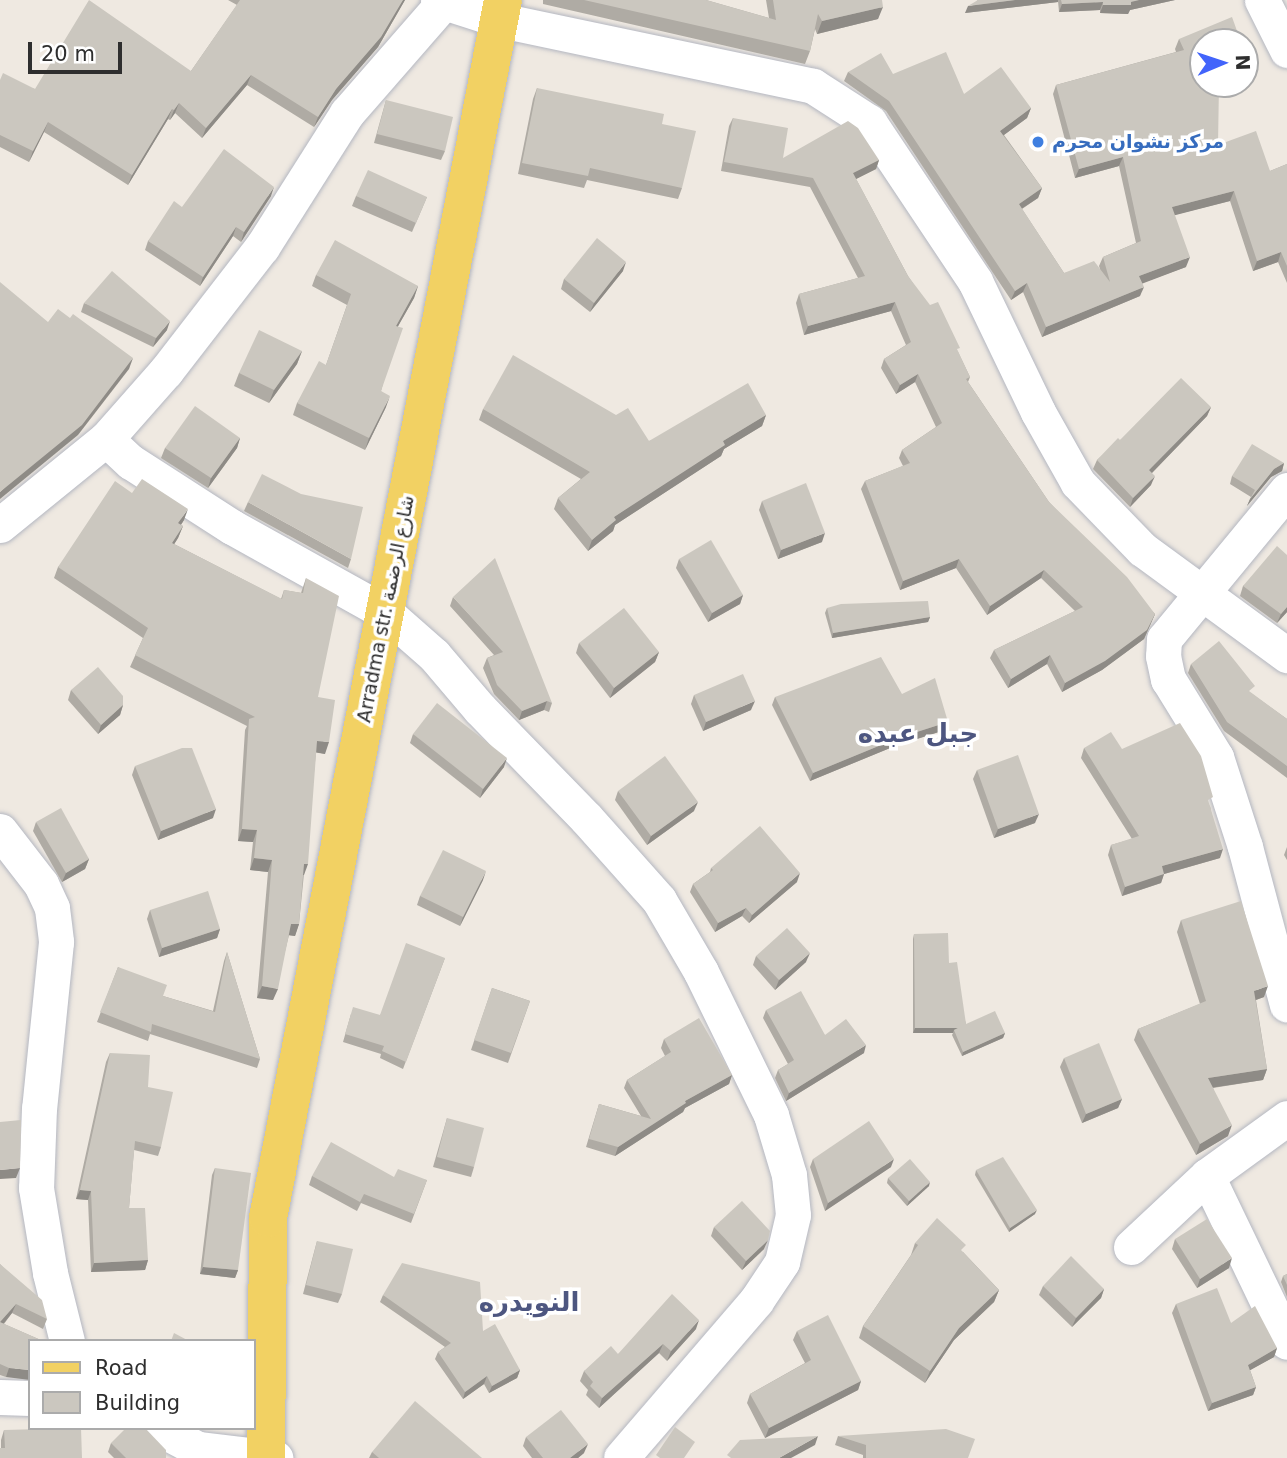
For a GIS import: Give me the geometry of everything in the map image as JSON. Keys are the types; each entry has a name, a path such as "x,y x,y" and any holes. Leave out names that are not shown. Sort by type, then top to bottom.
{"main road":[{"name":"Arradma str. شارع الرضمة","path":"269,1457 268,1218 501,10"}],"street":[{"path":"1262,0 1287,50"},
{"path":"0,525 106,439 166,371 262,247 347,113 440,1 501,10 813,86 869,122 975,281 1038,412 1078,483 1142,549 1287,655"},
{"path":"106,439 131,462 232,527 385,612 434,654 480,709 586,818 659,900 701,972 771,1115 789,1175 793,1215 782,1262 756,1301 621,1458"},
{"path":"1287,490 1200,591 1164,639 1168,679 1216,757 1245,847 1287,1005"},
{"path":"0,831 41,884 52,908 56,942 39,1108 36,1188 50,1273 66,1339"},
{"path":"1131,1247 1206,1176 1287,1118"},
{"path":"1206,1176 1287,1342"},
{"path":"0,1397 28,1398"},
{"path":"162,1430 198,1449 269,1457"}],"building":[{"path":"89,0 191,71 240,0 403,0 381,37 336,89 318,117 251,75 206,128 179,103 172,109 132,175 48,122 33,151 0,135 0,80 3,73 35,89"},
{"path":"584,0 706,0 776,20 773,0 882,0 883,7 822,21 818,14 810,51"},
{"path":"978,0 1015,0 968,6"},
{"path":"1061,0 1139,0 1131,2 1131,5 1103,5 1103,2 1062,4"},
{"path":"1232,17 1236,28 1206,28"},
{"path":"1189,35 1189,98 1219,98 1218,145 1256,131 1270,171 1287,164 1287,266 1281,252 1257,261 1234,191 1172,207 1190,257 1139,276 1144,287 1046,327 1027,283 1015,291 889,101 848,72 881,53 893,74 946,52 964,94 1001,67 1031,108 1000,131 1042,188 1019,204 1064,273 1094,261 1110,282 1103,257 1141,241 1123,157 1079,169 1056,85 1184,50 1179,39"},
{"path":"537,88 664,114 662,124 696,131 682,188 590,168 588,176 522,163"},
{"path":"386,100 453,117 445,151 377,134"},
{"path":"733,118 788,128 783,158 848,121 858,128 879,160 853,173 908,276 930,305 938,302 960,348 957,349 970,377 966,379 1049,502 1127,577 1155,614 1147,630 1105,661 1065,683 1050,655 1011,679 994,650 1083,607 1044,570 990,606 959,559 903,581 865,481 910,463 902,450 942,423 918,374 900,385 884,359 911,342 895,302 808,326 799,294 865,276 813,178 724,162"},
{"path":"224,149 274,187 244,232 236,227 203,277 148,241 174,201 182,207"},
{"path":"368,170 427,197 416,223 356,196"},
{"path":"597,238 626,262 594,303 564,279"},
{"path":"335,240 418,286 396,326 403,328 381,391 390,396 369,438 297,403 319,361 326,365 351,294 316,275"},
{"path":"112,271 170,321 156,338 84,303"},
{"path":"0,282 48,322 58,309 70,318 73,314 133,358 82,425 0,492"},
{"path":"259,330 302,351 274,390 239,373"},
{"path":"513,355 616,415 628,408 649,441 748,383 766,415 723,441 725,445 614,517 616,520 592,540 558,498 590,472 483,409"},
{"path":"1181,378 1211,407 1149,470 1155,476 1133,498 1097,460"},
{"path":"195,406 240,438 211,478 165,448"},
{"path":"1252,444 1284,463 1274,469 1250,499 1255,490 1232,476"},
{"path":"262,474 301,494 363,507 351,559 248,502"},
{"path":"142,479 188,509 178,523 183,526 172,543 282,599 284,590 303,593 306,578 339,596 318,697 335,700 329,742 317,741 308,864 304,864 299,924 291,924 278,989 262,986 272,860 254,858 257,830 242,829 249,719 255,717 135,655 148,628 58,567 115,481 132,493"},
{"path":"806,483 825,533 781,550 762,501"},
{"path":"711,540 743,595 712,613 679,559"},
{"path":"1277,546 1287,555 1287,607 1281,614 1243,586"},
{"path":"495,558 552,703 547,701 522,711 497,685 487,658 503,652 453,597"},
{"path":"928,601 930,617 833,633 827,608 841,604"},
{"path":"624,608 659,652 614,688 579,643"},
{"path":"1219,641 1255,686 1249,691 1287,719 1287,766 1227,722 1191,664"},
{"path":"881,657 902,694 935,678 948,722 898,738 813,773 775,697"},
{"path":"98,667 123,696 123,705 101,725 71,690"},
{"path":"743,674 755,701 706,722 694,695"},
{"path":"437,703 507,758 483,789 413,734"},
{"path":"1180,723 1201,756 1213,797 1208,800 1223,849 1162,866 1164,874 1125,887 1111,845 1139,836 1084,748 1111,732 1122,749"},
{"path":"182,748 192,748 216,809 161,831 135,766"},
{"path":"1018,755 1039,814 998,829 977,770"},
{"path":"665,756 698,802 651,836 618,791"},
{"path":"61,808 89,859 66,873 36,822"},
{"path":"760,826 800,873 752,915 746,908 718,923 693,884 713,870 711,868"},
{"path":"443,850 486,871 463,917 420,896"},
{"path":"208,891 220,929 162,948 150,910"},
{"path":"1241,901 1268,986 1254,991 1267,1069 1208,1078 1232,1125 1200,1144 1138,1029 1206,1001 1181,920"},
{"path":"787,928 810,953 779,980 756,956"},
{"path":"948,933 949,963 957,962 966,1024 995,1011 1005,1033 963,1052 954,1030 958,1028 915,1028 914,934"},
{"path":"406,943 445,958 406,1062 382,1051 384,1046 345,1034 353,1007 380,1015"},
{"path":"227,952 260,1059 152,1024 151,1032 100,1012 118,967 167,985 163,996 215,1012"},
{"path":"492,988 530,1001 511,1053 474,1040"},
{"path":"801,991 825,1035 846,1019 866,1045 789,1093 778,1070 794,1060 766,1010"},
{"path":"699,1018 732,1075 685,1101 686,1103 618,1147 589,1139 599,1104 651,1119 627,1080 671,1052 664,1039"},
{"path":"1099,1043 1122,1099 1086,1114 1064,1058"},
{"path":"110,1053 150,1055 148,1087 173,1092 161,1147 135,1141 129,1208 145,1208 148,1260 94,1263 91,1191 80,1190"},
{"path":"447,1118 484,1128 474,1167 437,1157"},
{"path":"21,1120 20,1168 0,1170 0,1122"},
{"path":"869,1121 894,1159 828,1203 813,1159"},
{"path":"331,1142 394,1177 398,1169 427,1180 414,1214 364,1194 360,1202 312,1176"},
{"path":"1003,1157 1037,1210 1010,1228 976,1170"},
{"path":"910,1159 930,1182 909,1201 888,1178"},
{"path":"215,1168 251,1173 238,1270 203,1267"},
{"path":"742,1201 770,1231 768,1240 746,1261 714,1227"},
{"path":"937,1218 966,1245 961,1250 999,1290 959,1328 930,1371 863,1326 918,1245 915,1243"},
{"path":"1207,1219 1232,1258 1200,1279 1175,1239"},
{"path":"317,1241 353,1249 342,1294 306,1285"},
{"path":"1071,1256 1104,1289 1076,1318 1043,1286"},
{"path":"402,1263 480,1282 483,1331 495,1324 520,1370 492,1386 487,1376 465,1392 438,1352 451,1343 383,1295"},
{"path":"0,1264 42,1300 47,1319 16,1304 0,1322"},
{"path":"1217,1288 1231,1323 1255,1306 1277,1348 1248,1365 1256,1387 1212,1403 1176,1304"},
{"path":"672,1294 699,1320 671,1351 663,1344 602,1398 590,1386 593,1382 584,1371 611,1346 618,1354"},
{"path":"828,1315 861,1381 769,1428 750,1394 811,1360 797,1331"},
{"path":"0,1322 38,1339 28,1339 28,1370 0,1364"},
{"path":"174,1333 185,1339 172,1339"},
{"path":"415,1401 482,1458 379,1458 372,1452"},
{"path":"561,1410 588,1444 570,1458 543,1458 526,1437"},
{"path":"675,1427 695,1442 684,1458 660,1458 656,1455"},
{"path":"946,1429 975,1439 968,1458 866,1458 866,1445 838,1436"},
{"path":"4,1430 81,1430 82,1458 0,1458 0,1448 5,1448"},
{"path":"124,1430 147,1430 166,1450 166,1458 126,1458 111,1443"},
{"path":"818,1436 779,1458 731,1458 727,1455 740,1440"}],"place":[{"name":"مركز نشوان محرم","path":"1038,142"}],"district":[{"name":"جبل عبده","path":"918,734"},
{"name":"النويدره","path":"529,1303"}]}
